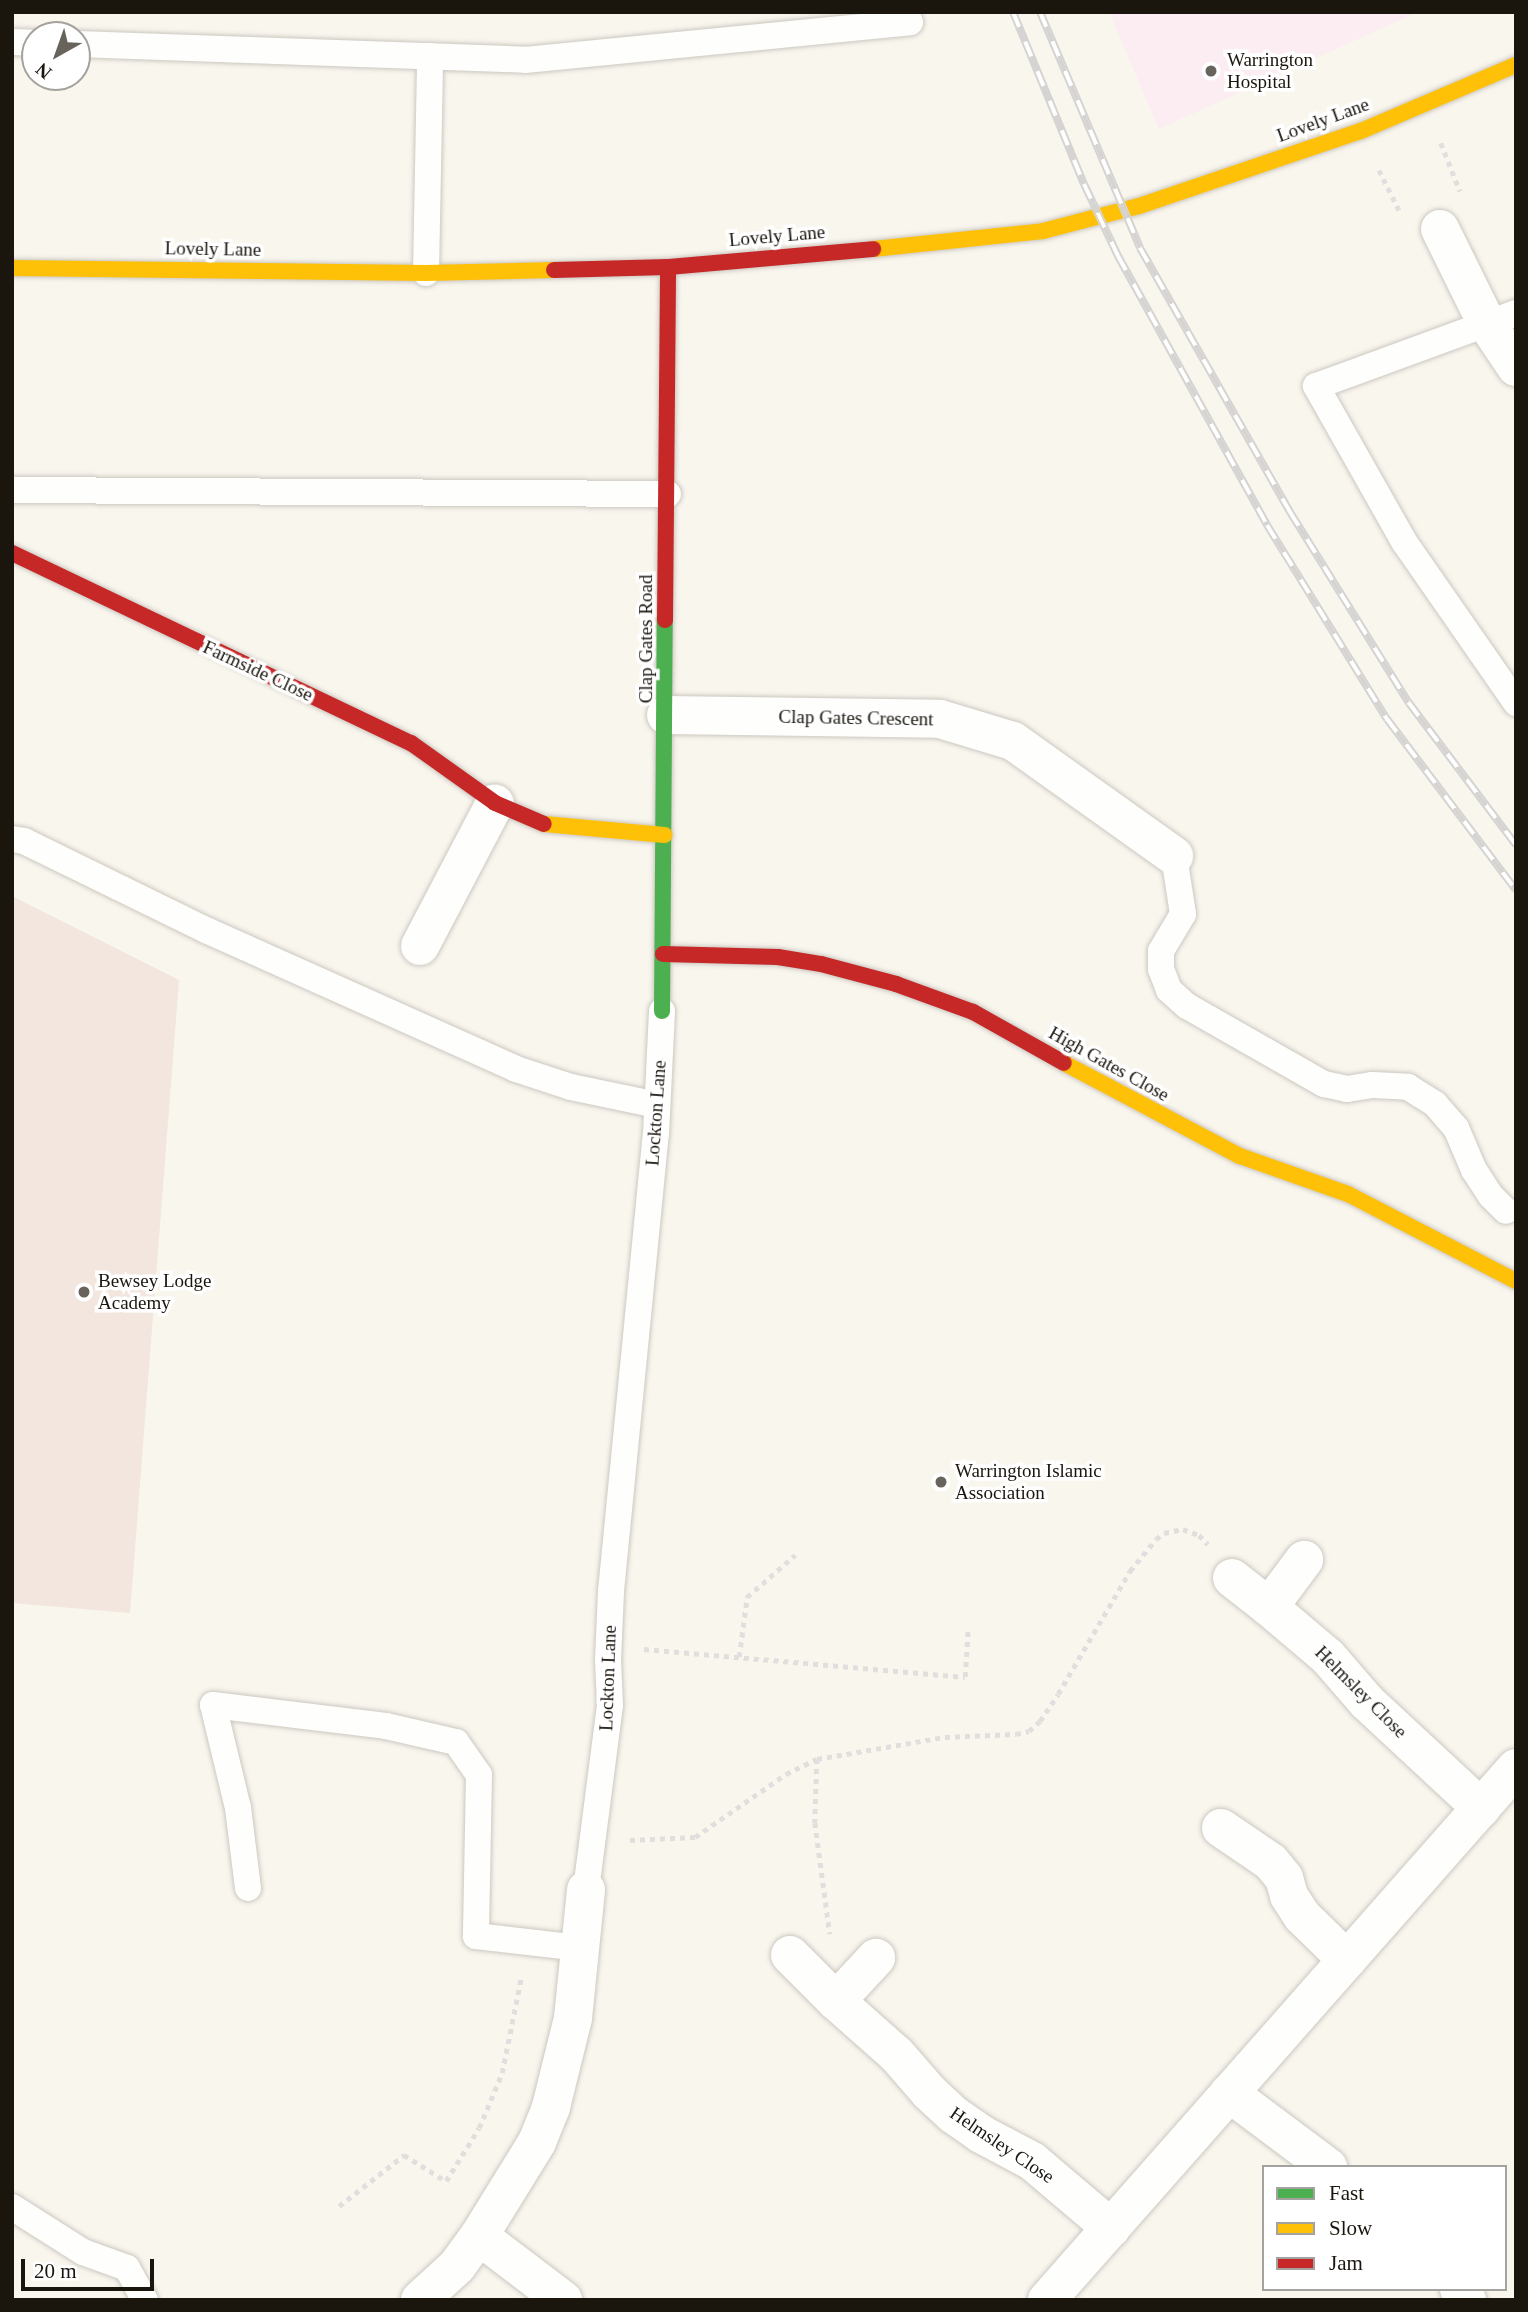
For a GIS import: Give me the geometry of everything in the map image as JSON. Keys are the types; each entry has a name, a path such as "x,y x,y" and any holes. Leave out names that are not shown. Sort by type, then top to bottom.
{"street":[{"name":"Lovely Lane","path":"12,268 426,273 668,267 968,240 1043,230 1139,206 1361,131 1516,65"},
{"path":"1440,229 1502,318 1516,367"},
{"name":"Clap Gates Road","path":"662,1011 668,267"},
{"name":"Farmside Close","path":"12,553 411,743 495,803 540,824 664,835"},
{"name":"Clap Gates Crescent","path":"666,715 940,719 1013,741 1174,856"},
{"path":"420,946 495,803"},
{"name":"High Gates Close","path":"663,954 778,957 821,964 896,984 973,1012 1144,1108 1228,1150 1348,1194 1516,1281"},
{"path":"1269,1607 1304,1560"},
{"name":"Helmsley Close","path":"1232,1578 1328,1657 1367,1702 1481,1808"},
{"path":"1047,2300 1516,1768"},
{"path":"1221,1828 1271,1862 1284,1878 1289,1896 1302,1916 1347,1960"},
{"name":"Lockton Lane","path":"420,2300 457,2266 479,2236 537,2142 551,2107 573,2018 586,1890"},
{"name":"Helmsley Close","path":"790,1955 836,2001 897,2055 929,2092 954,2115 981,2134 1032,2161 1111,2228"},
{"path":"836,2001 876,1958"},
{"path":"1229,2092 1325,2165"},
{"path":"479,2236 563,2300"}],"lane":[{"path":"91,44 525,60 910,22"},
{"path":"426,273 430,56"},
{"path":"1502,318 1316,386 1405,542 1516,703"},
{"path":"12,490 668,494"},
{"path":"12,839 24,841 208,931 516,1069 571,1087 657,1105"},
{"path":"1174,856 1183,915 1161,951 1161,969 1169,990 1187,1006 1324,1084 1347,1090 1373,1085 1409,1087 1435,1104 1456,1128 1474,1170 1491,1196 1506,1211"},
{"name":"Lockton Lane","path":"586,1890 610,1706 608,1646 657,1105 662,1011"},
{"path":"248,1888 238,1808 213,1705 386,1726 456,1742 479,1775 476,1937 580,1948"},
{"path":"12,2207 83,2252 127,2269 145,2300"}],"path":[{"path":"1361,131 1410,231 1440,229"},
{"path":"592,1839 662,1841 695,1837 786,1774 817,1759 945,1737 1028,1731 1040,1721 1058,1694 1130,1571 1164,1533 1182,1529 1199,1535 1225,1560 1232,1578"},
{"path":"739,1657 747,1597 795,1555"},
{"path":"608,1646 965,1677 968,1629"},
{"path":"817,1759 815,1823 836,2001"},
{"path":"339,2206 404,2155 446,2181 479,2128 502,2073 523,1967"}],"shaded area":[{"name":"Warrington Hospital","path":"1109,12 1418,12 1159,129"},
{"name":"Bewsey Lodge Academy","path":"12,896 179,980 130,1613 12,1603"}],"railway":[{"path":"1013,12 1084,184 1118,256 1267,525 1387,719 1516,890"},
{"path":"1040,12 1140,248 1290,512 1409,703 1516,845"}],"traffic: fast":[{"path":"662,1011 665,620"}],"traffic: slow":[{"path":"873,249 1043,231 1139,206 1361,131 1516,65"},
{"path":"12,268 426,273 554,270"},
{"path":"544,824 664,835"},
{"path":"1064,1063 1240,1156 1348,1194 1516,1281"}],"traffic: jam":[{"path":"554,270 668,267 873,249"},
{"path":"665,620 668,267"},
{"path":"12,553 411,743 495,803 544,824"},
{"path":"663,954 778,957 821,964 896,984 973,1012 1064,1063"}],"place":[{"name":"Warrington Hospital","path":"1211,71"},
{"name":"Bewsey Lodge Academy","path":"84,1292"},
{"name":"Warrington Islamic Association","path":"941,1482"}]}
